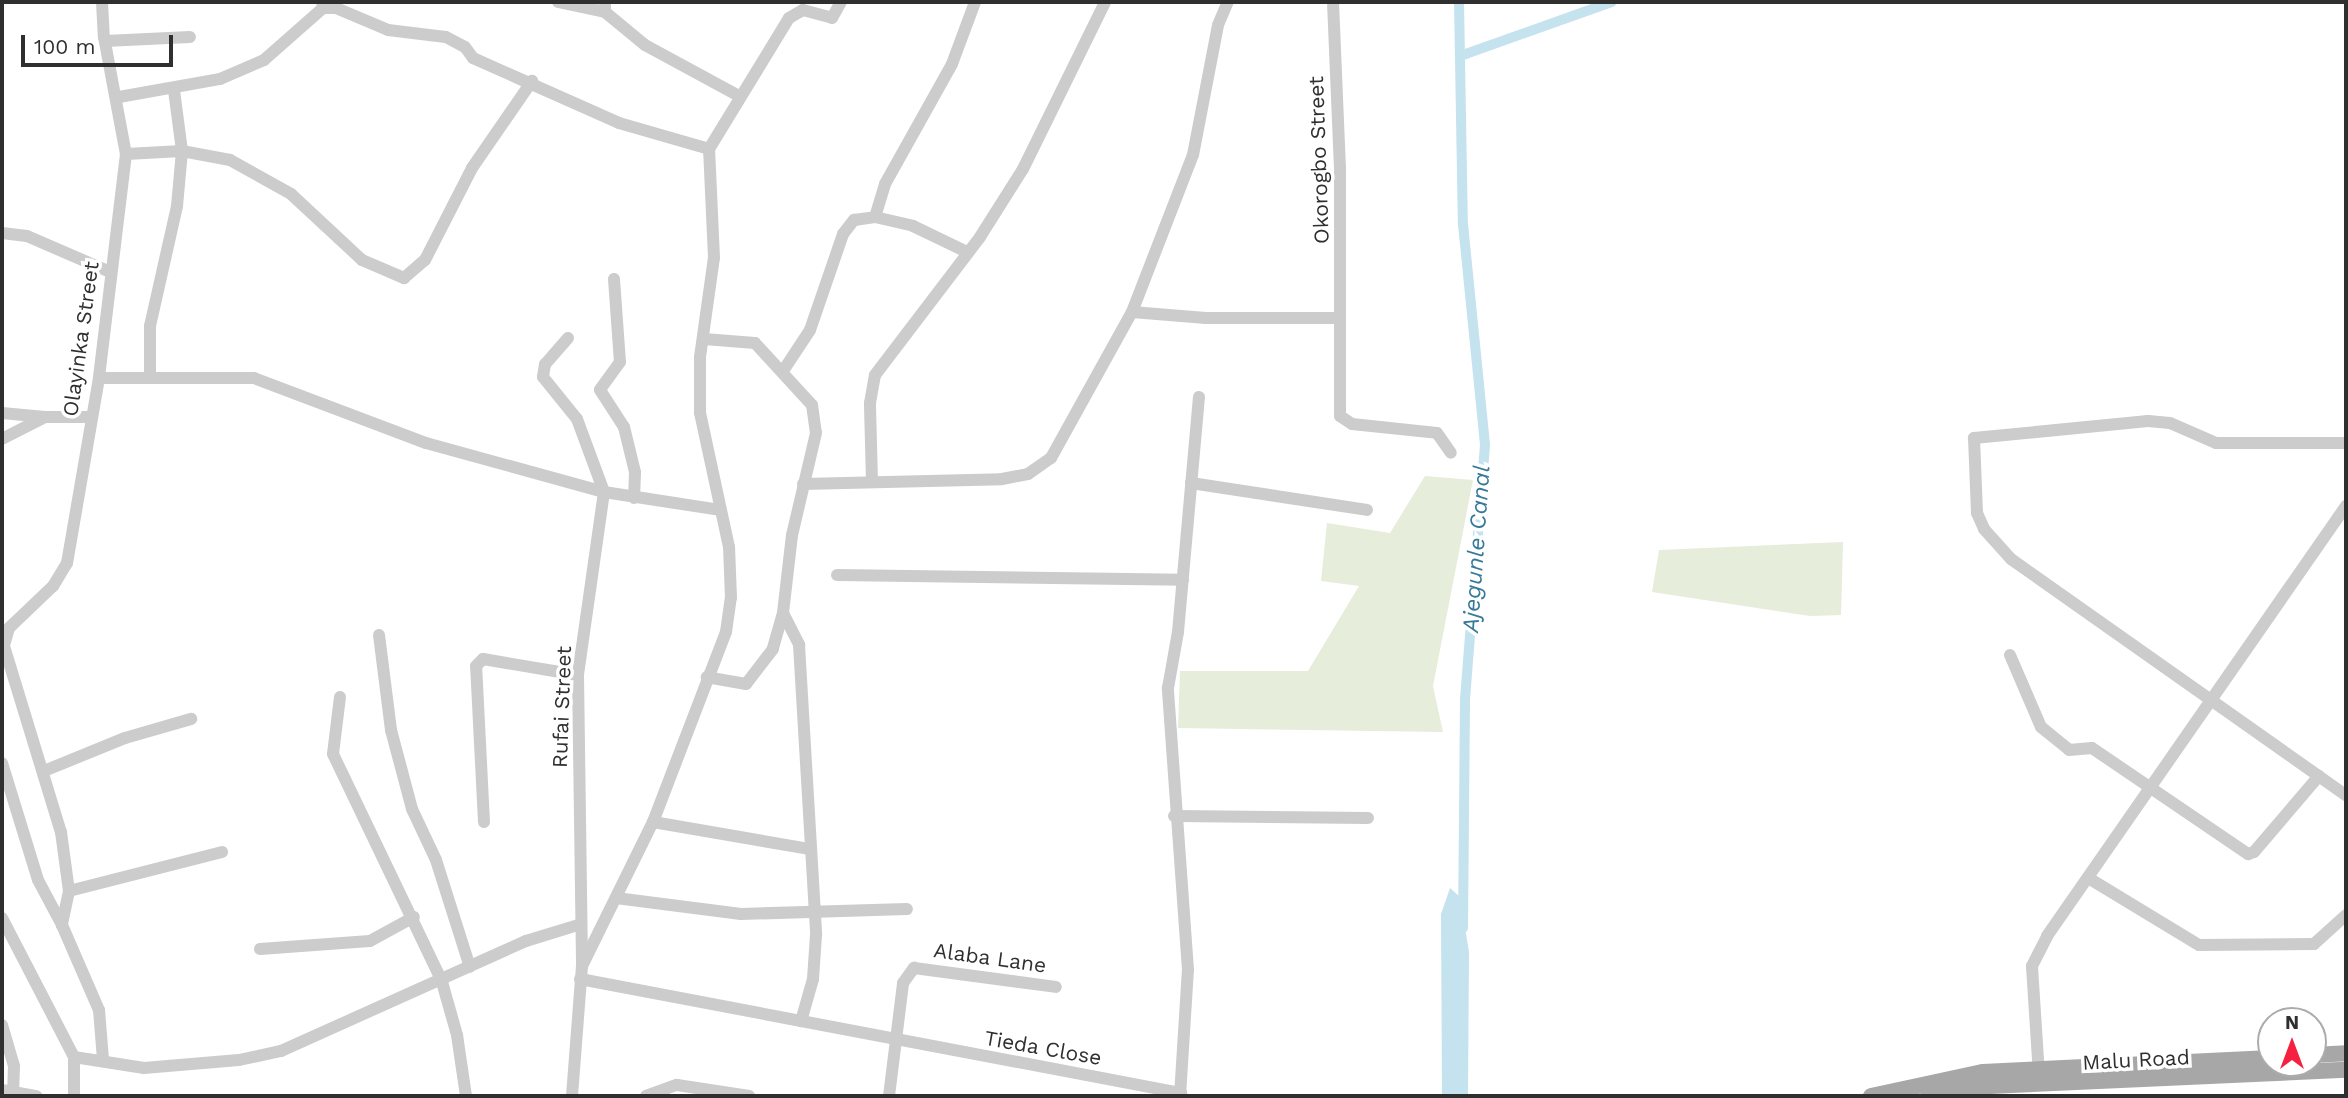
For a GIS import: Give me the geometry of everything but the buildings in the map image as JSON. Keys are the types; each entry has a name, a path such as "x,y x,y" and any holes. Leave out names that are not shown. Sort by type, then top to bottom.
{"main road":[{"path":"2327,1054 2346,1053"},
{"name":"Malu Road","path":"1928,1096 2038,1077 2257,1059"},
{"name":"Malu Road","path":"1871,1096 1950,1077 2346,1070"}],"street":[{"name":"Olayinka Street","path":"44,771 5,660 9,628 53,586 66,563 82,489 89,416 99,378 126,154 119,97 104,39 102,2"},
{"path":"558,2 605,7 645,45 739,96"},
{"path":"572,1096 581,972 653,822 726,632 731,598 729,547 700,413 698,376 714,258 709,149 739,96 796,11 832,18 841,2"},
{"path":"875,217 885,184 952,64 975,2"},
{"path":"872,482 870,403 876,375 965,251 980,237 1023,169 1105,2"},
{"path":"803,484 1002,479 1028,474 1051,458 1132,312 1193,155 1218,25 1228,2"},
{"name":"Okorogbo Street","path":"1333,2 1340,416 1344,423 1431,431 1440,436 1451,453"},
{"path":"119,97 174,90 219,79 264,60 322,5 336,8 388,30 446,37 465,47 473,58 532,81 619,123 709,149"},
{"path":"104,39 190,37"},
{"path":"126,154 181,151 230,160 291,194 362,260 404,278 425,260 472,168 532,81"},
{"path":"150,375 150,326 177,206 181,151 174,90"},
{"path":"783,371 810,330 848,225 854,220 875,217 913,226 965,251"},
{"path":"2,233 27,236 110,272"},
{"path":"614,279 620,362 600,390 624,426 635,471 634,498"},
{"path":"1132,312 1206,318 1339,318"},
{"path":"568,338 545,364 543,377 577,419 604,492"},
{"path":"704,339 755,343 783,371 816,415 816,433 803,484 783,613 773,649 752,681 741,686 708,677"},
{"path":"99,378 150,375 254,378 426,443 604,492 720,510"},
{"path":"1180,1095 1188,970 1174,816 1168,688 1183,580 1199,397"},
{"path":"2,414 89,416"},
{"path":"2,439 45,417"},
{"path":"2346,443 2216,443 2170,423 2148,421 1974,439 1978,513 1984,529 2011,559 2346,795"},
{"path":"1191,483 1367,510"},
{"name":"Rufai Street","path":"581,972 578,925 578,675 604,492"},
{"path":"2038,1077 2032,967 2048,936 2346,506"},
{"path":"837,575 1183,580"},
{"path":"783,613 799,645 816,957 801,1021"},
{"path":"379,635 394,743 412,809 436,860 470,967"},
{"path":"2010,655 2041,727 2069,750 2092,748 2248,855 2254,852 2319,776"},
{"path":"484,822 476,666 483,659 578,675"},
{"path":"340,697 331,744 333,754 414,917 442,982 457,1035 466,1096"},
{"path":"62,925 69,891 61,832 44,771 125,738 191,719"},
{"path":"2,764 38,880 62,925 99,1010 103,1060"},
{"path":"1174,816 1368,818"},
{"path":"653,822 809,849"},
{"path":"69,891 222,852"},
{"path":"2090,879 2199,945 2315,944 2346,915"},
{"path":"615,898 741,914 907,909"},
{"path":"261,949 370,941 414,917"},
{"path":"2,918 74,1057 74,1096"},
{"path":"74,1057 144,1068 270,1053 442,982 526,941 578,925"},
{"name":"Alaba Lane","path":"898,1042 903,983 914,968 1056,986"},
{"name":"Tieda Close","path":"581,972 898,1042 1180,1095"},
{"path":"2,1025 14,1066 7,1091 36,1096"},
{"path":"889,1096 898,1042"},
{"path":"646,1096 677,1085 750,1096"}],"green space":[{"path":"1425,476 1473,480 1433,686 1443,732 1178,728 1180,671 1308,671 1359,586 1321,581 1327,523 1390,533"},
{"path":"1843,542 1841,615 1810,616 1652,592 1659,550"}],"water":[{"path":"1450,888 1460,897 1469,952 1468,1096 1442,1096 1441,914"}],"waterway":[{"name":"Ajegunle Canal","path":"1459,2 1463,224 1485,445 1465,700 1463,928"},
{"path":"1460,56 1612,2"}]}
